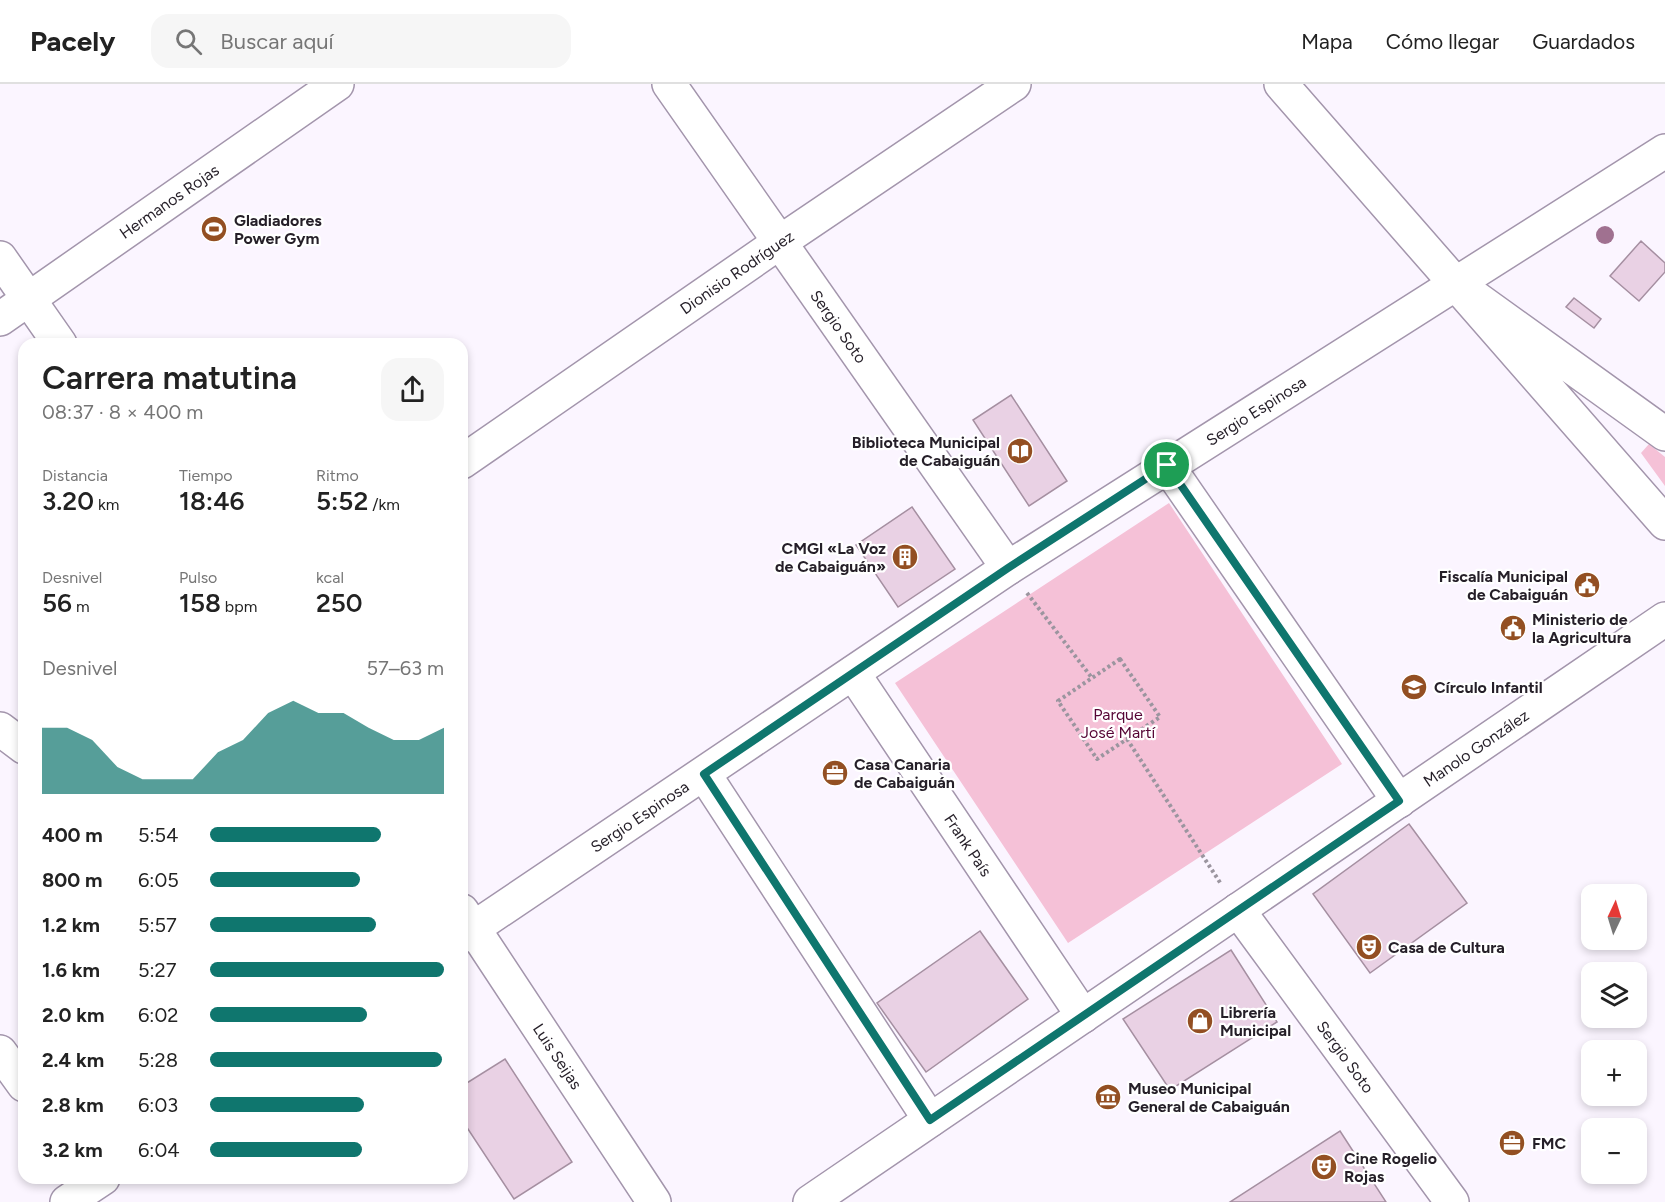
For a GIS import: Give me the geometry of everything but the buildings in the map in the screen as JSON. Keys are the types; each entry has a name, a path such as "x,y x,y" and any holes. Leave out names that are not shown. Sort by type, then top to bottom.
{"street":[{"name":"Hermanos Rojas","path":"0,319 337,84"},
{"name":"Sergio Soto","path":"669,84 1008,568"},
{"name":"Dionisio Rodríguez","path":"468,458 780,242 1014,84"},
{"path":"1281,84 1665,523"},
{"name":"Sergio Espinosa","path":"468,924 704,774 1008,568 1167,465 1665,151"},
{"path":"0,258 56,338"},
{"path":"1455,284 1665,434"},
{"path":"1167,465 1399,801"},
{"name":"Manolo González","path":"810,1202 1665,619"},
{"name":"Frank País","path":"853,673 1083,1016"},
{"path":"0,729 18,742"},
{"path":"704,774 930,1120"},
{"name":"Sergio Soto","path":"1238,910 1452,1202"},
{"name":"Luis Seijas","path":"468,928 654,1202"},
{"path":"0,1052 18,1077"},
{"path":"68,1202 99,1185"}],"path":[{"path":"1008,568 1092,678"},
{"path":"1120,659 1160,717 1127,739 1097,759 1058,701 1120,659"},
{"path":"1127,739 1238,910"}],"green space":[{"path":"1649,444 1665,457 1665,486 1641,453"},
{"name":"Parque José Martí","path":"1169,503 1342,764 1068,943 895,683"}],"place":[{"name":"Gladiadores Power Gym","path":"214,229"},
{"name":"Biblioteca Municipal de Cabaiguán","path":"1020,451"},
{"name":"CMGI «La Voz de Cabaiguán»","path":"905,557"},
{"name":"Fiscalía Municipal de Cabaiguán","path":"1587,585"},
{"name":"Ministerio de la Agricultura","path":"1513,628"},
{"name":"Círculo Infantil","path":"1414,687"},
{"name":"Casa Canaria de Cabaiguán","path":"835,773"},
{"name":"Casa de Cultura","path":"1369,947"},
{"name":"Librería Municipal","path":"1200,1021"},
{"name":"Museo Municipal General de Cabaiguán","path":"1108,1097"},
{"name":"FMC","path":"1512,1143"},
{"name":"Cine Rogelio Rojas","path":"1324,1167"}],"route":[{"path":"1167,465 1399,801 930,1120 704,774 1008,568 1167,465"}]}
